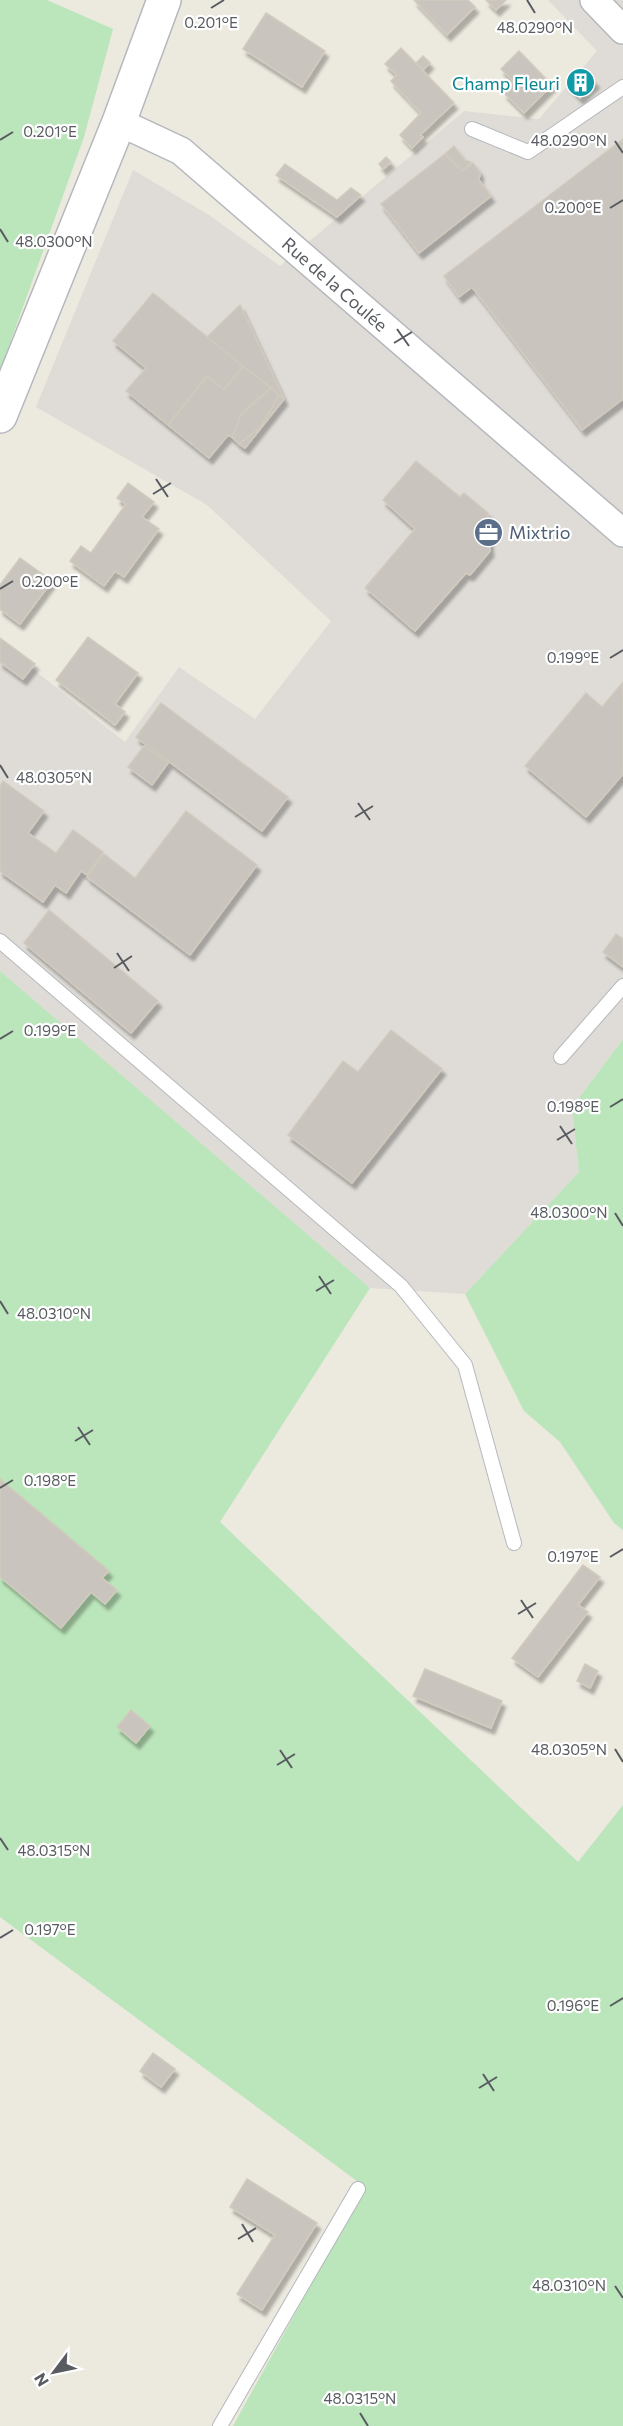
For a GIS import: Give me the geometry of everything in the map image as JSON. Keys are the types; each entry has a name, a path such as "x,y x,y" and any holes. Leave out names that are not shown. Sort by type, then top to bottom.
{"street":[{"path":"0,416 119,122 164,0"},
{"path":"594,0 623,30"},
{"name":"Rue de la Coulée","path":"119,122 181,151 623,533"}],"lane":[{"path":"472,129 528,152 623,87"},
{"path":"0,941 401,1286 465,1365 514,1543"},
{"path":"561,1057 623,986"},
{"path":"220,2426 358,2188"}],"shaded area":[{"path":"548,0 623,0 623,1039 572,1107 579,1172 465,1294 370,1288 0,971 0,643 125,742 179,667 255,719 331,621 207,505 36,407 133,170 209,215 280,266 464,111 539,119 597,51"}],"green space":[{"path":"0,0 47,0 113,29 84,137 0,371"},
{"path":"0,971 370,1288 220,1522 578,1862 623,1805 623,2426 233,2426 365,2187 0,1917"},
{"path":"623,1039 623,1530 614,1523 560,1442 524,1411 465,1294 579,1172 572,1107"}],"building":[{"path":"414,0 468,0 475,7 447,35"},
{"path":"486,0 506,0 496,10"},
{"path":"266,13 325,51 302,87 243,49"},
{"path":"401,48 454,103 420,135 423,137 412,148 400,135 421,113 391,81 397,75 385,64"},
{"path":"519,51 552,85 524,113 504,93 514,82 501,69"},
{"path":"423,56 430,63 423,70 416,63"},
{"name":"Champ Fleuri","path":"582,69 596,82 580,98 567,85"},
{"path":"623,139 623,399 582,430 472,287 459,297 444,276"},
{"path":"454,146 465,160 471,162 462,171 445,154"},
{"path":"445,154 462,171 473,163 480,172 479,180 491,196 419,253 381,204"},
{"path":"386,157 391,162 383,169 379,164"},
{"path":"285,164 337,200 351,188 361,195 337,217 276,175"},
{"path":"153,293 243,366 224,390 207,376 168,425 126,391 146,368 113,341"},
{"path":"240,305 284,399 207,337"},
{"path":"243,366 271,388 247,408 232,437 228,435 209,458 168,425 207,376 224,390"},
{"path":"271,388 279,395 270,415 260,428 239,444 232,437 241,415"},
{"path":"279,395 284,399 245,448 239,444 260,428"},
{"path":"416,461 460,497 464,493 488,513 490,551 470,575 466,573 415,631 365,588 415,529 383,500"},
{"path":"128,483 154,502 142,517 159,529 124,577 115,571 104,586 70,561 81,546 91,553 126,504 117,498"},
{"path":"20,558 52,581 20,624 0,609 0,585"},
{"path":"88,637 138,673 115,704 125,712 115,725 56,680"},
{"path":"0,638 35,664 23,679 0,662"},
{"path":"623,682 623,774 586,817 525,766 586,693 602,707"},
{"path":"161,703 288,797 262,831 136,737"},
{"path":"144,746 168,763 152,785 128,767"},
{"path":"3,781 44,811 28,833 56,853 73,830 103,852 87,875 81,871 66,893 55,885 43,902 0,871 0,786"},
{"path":"186,811 257,865 190,955 87,877 104,854 135,878"},
{"path":"49,910 158,1001 131,1033 24,943"},
{"path":"616,934 623,939 623,967 603,952"},
{"path":"391,1030 442,1069 352,1183 288,1135 343,1061 358,1072"},
{"path":"0,1479 109,1571 102,1578 117,1590 105,1604 91,1592 61,1628 0,1577"},
{"path":"583,1565 600,1577 578,1605 588,1612 538,1677 512,1658"},
{"path":"585,1664 598,1671 590,1688 577,1681"},
{"path":"425,1669 502,1701 491,1728 413,1696"},
{"path":"131,1710 150,1726 136,1743 117,1727"},
{"path":"153,2053 175,2069 161,2087 140,2071"},
{"path":"247,2179 317,2223 262,2310 237,2294 275,2235 230,2207"}],"place":[{"name":"Champ Fleuri","path":"581,83"},
{"name":"Mixtrio","path":"488,532"}]}
